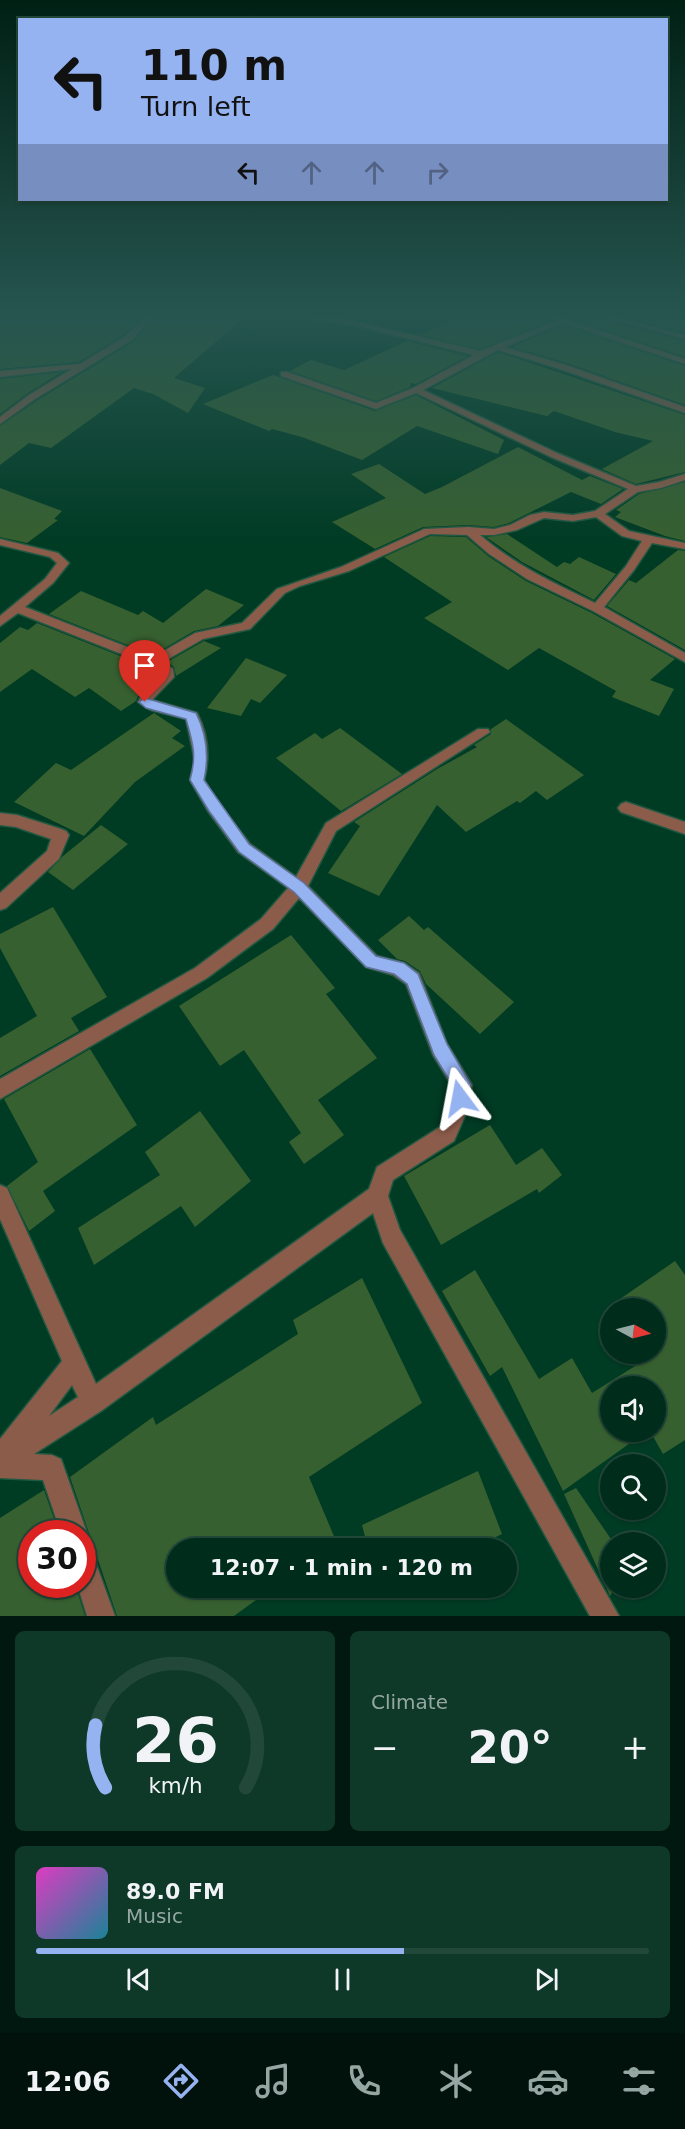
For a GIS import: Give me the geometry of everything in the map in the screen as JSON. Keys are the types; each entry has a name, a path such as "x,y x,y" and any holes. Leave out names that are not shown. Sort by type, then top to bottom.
{"street":[{"path":"0,421 42,392"},
{"path":"334,392 371,406 387,403 411,392"},
{"path":"421,392 554,455 635,489"},
{"path":"635,392 685,410"},
{"path":"154,662 199,636 246,626 281,591 345,569 428,531 503,531 544,515 573,518 598,514 635,489 661,485 685,477"},
{"path":"598,514 626,534 685,546"},
{"path":"468,530 493,552 531,577 597,608 685,658"},
{"path":"597,608 630,568 648,540"},
{"path":"0,542 54,555 63,563 49,581 0,622"},
{"path":"17,608 154,662 168,672 168,677 148,695 145,702 192,716 201,748 202,761 196,775 200,786 244,848 299,887 372,962 398,968 413,979 440,1049 462,1085 457,1112 447,1134 384,1174 378,1196 392,1235 605,1616"},
{"path":"0,1090 201,974 267,924 299,887 332,827 483,732"},
{"path":"626,808 685,828"},
{"path":"0,819 16,819 44,834 61,835 53,855 0,903"},
{"path":"0,1195 92,1402"},
{"path":"0,1463 92,1402 378,1196"},
{"path":"0,1463 75,1363"},
{"path":"0,1463 52,1468 70,1520"},
{"path":"95,1598 101,1616"}],"building":[{"path":"0,392 29,392 28,393 0,414"},
{"path":"50,392 128,392 51,448 29,443 0,465 0,426"},
{"path":"148,392 202,392 188,413"},
{"path":"231,392 322,392 375,411 416,395 504,440 498,454 417,426 362,460 302,437 272,429 269,431 203,404"},
{"path":"351,392 397,392 376,401"},
{"path":"450,392 618,392 685,415 685,472 636,484 602,469 653,441 615,432 554,411 547,416"},
{"path":"650,392 685,392 685,405"},
{"path":"518,447 582,480 590,476 623,489 601,504 571,492 509,523 494,527 468,525 423,527 375,549 332,522 386,498 351,474 379,464 425,494"},
{"path":"685,482 685,541 615,517 621,512 616,510 639,494"},
{"path":"0,488 62,511 54,519 58,520 27,543 0,537"},
{"path":"507,534 557,567 564,562 570,564 579,557 616,574 594,600 522,562 486,537"},
{"path":"430,536 466,537 488,556 526,581 592,613 675,659 650,680 674,689 659,716 612,697 616,691 539,648 508,670 424,618 452,602 384,557"},
{"path":"678,550 685,551 685,650 607,606 629,580 636,583"},
{"path":"206,589 244,605 218,626 194,631 153,655 49,614 81,591 138,615 143,611 163,623"},
{"path":"37,623 148,667 158,674 141,690 136,701 121,711 89,688 75,697 32,669 0,692 0,643 20,627 28,630"},
{"path":"204,641 221,648 176,676 174,667 167,662"},
{"path":"246,658 287,675 260,703 251,699 241,716 207,708"},
{"path":"154,713 181,731 172,738 185,746 135,782 84,836 14,802 56,763 71,770"},
{"path":"506,719 584,775 547,800 536,791 520,803 517,801 466,832 437,805 379,896 328,873 360,826 354,822 437,769 477,747 474,745 491,734 491,729"},
{"path":"340,728 402,774 341,811 276,758 315,733 322,739"},
{"path":"101,825 128,844 73,890 48,872 63,856"},
{"path":"53,907 107,997 71,1018 79,1031 0,1076 0,1038 37,1016 0,948 0,934"},
{"path":"409,916 424,930 428,927 514,1002 480,1034 426,984 420,971 405,961 397,959 378,940"},
{"path":"291,935 335,988 326,994 377,1058 318,1100 344,1135 304,1164 289,1142 301,1133 244,1050 220,1066 179,1006"},
{"path":"90,1049 137,1125 43,1191 55,1211 29,1231 7,1186 38,1162 4,1099"},
{"path":"200,1111 251,1181 195,1227 181,1206 94,1265 78,1228 160,1175 145,1152"},
{"path":"490,1125 516,1165 542,1148 562,1175 539,1193 537,1189 441,1245 404,1176"},
{"path":"675,1261 685,1275 685,1440 663,1454 656,1442 666,1442 666,1376 619,1376 638,1364 666,1364 666,1298 621,1298"},
{"path":"475,1270 539,1379 572,1358 592,1393 600,1388 600,1442 632,1442 615,1454 600,1454 600,1465 563,1491 502,1367 490,1376 442,1291"},
{"path":"362,1278 422,1403 309,1477 335,1538 166,1538 166,1598 259,1598 234,1616 117,1616 96,1554 96,1520 85,1520 70,1477 153,1417 156,1425 298,1334 293,1320"},
{"path":"478,1471 502,1534 494,1538 365,1538 362,1525"},
{"path":"576,1488 606,1532 600,1532 600,1574 564,1494"},
{"path":"44,1490 54,1520 18,1520 18,1598 79,1598 85,1616 0,1616 0,1518"}],"route":[{"path":"145,702 192,716 201,748 202,761 196,775 197,780 213,807 244,848 299,887 372,962 398,968 413,979 440,1049 462,1085 460,1098"}]}
